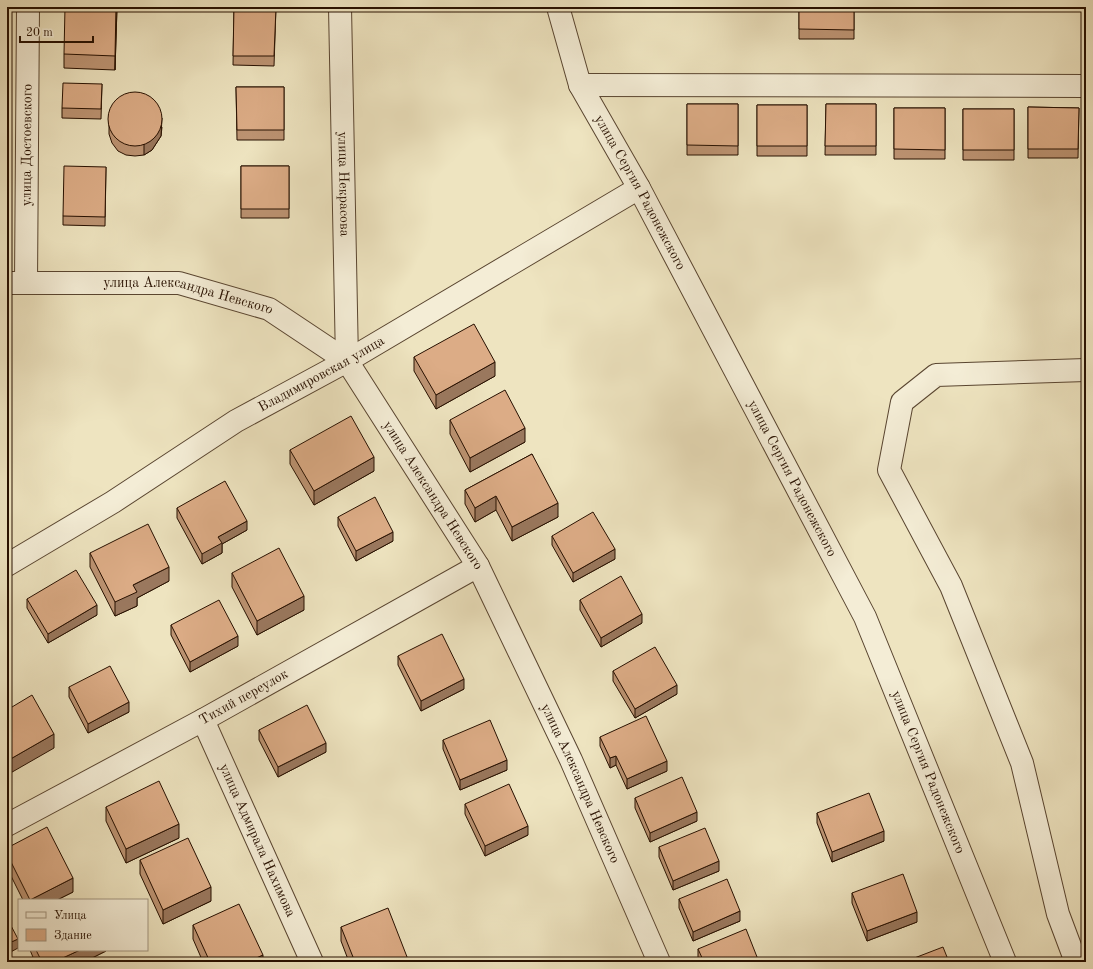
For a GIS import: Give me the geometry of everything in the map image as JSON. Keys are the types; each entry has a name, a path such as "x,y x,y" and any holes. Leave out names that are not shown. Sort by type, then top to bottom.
{"street":[{"name":"улица Достоевского","path":"17,283 28,7"},
{"name":"улица Некрасова","path":"340,7 348,361"},
{"name":"улица Сергия Радонежского","path":"558,7 580,85 639,188 865,617 1005,962"},
{"path":"580,85 1086,86"},
{"name":"Владимировская улица","path":"7,565 113,502 236,421 348,361 639,188"},
{"name":"улица Александра Невского","path":"17,283 179,283 269,308 348,361 478,566 571,760 659,962"},
{"path":"1076,962 1058,914 1022,763 951,586 889,470 902,402 936,376 1086,370"},
{"name":"Тихий переулок","path":"7,825 203,720 478,566"},
{"name":"улица Адмирала Нахимова","path":"203,720 312,962"}],"building":[{"path":"65,7 116,7 115,56 64,54"},
{"path":"234,7 276,7 274,56 233,56"},
{"path":"799,7 854,7 854,30 799,29"},
{"path":"63,83 102,84 101,109 62,108"},
{"path":"236,87 284,87 284,130 237,130"},
{"path":"135,92 145,94 154,100 160,109 162,119 160,129 154,138 145,144 135,146 125,144 116,138 110,129 108,119 110,109 116,100 125,94"},
{"path":"687,104 738,104 738,146 687,145"},
{"path":"826,104 876,104 876,146 825,146"},
{"path":"757,105 807,105 807,146 757,146"},
{"path":"1028,107 1079,108 1078,149 1028,149"},
{"path":"894,108 945,108 945,150 894,149"},
{"path":"963,109 1014,109 1014,150 963,150"},
{"path":"64,166 106,167 105,217 63,216"},
{"path":"241,166 289,166 289,209 241,209"},
{"path":"474,324 495,362 436,395 414,357"},
{"path":"505,390 525,428 470,458 450,420"},
{"path":"351,416 374,457 314,491 290,450"},
{"path":"532,454 558,503 512,527 496,496 475,508 465,490"},
{"path":"225,481 247,521 218,537 222,543 202,554 177,508"},
{"path":"375,497 393,532 356,551 338,517"},
{"path":"593,512 615,549 573,573 552,536"},
{"path":"148,524 169,567 133,585 137,592 115,602 90,553"},
{"path":"279,548 304,596 257,621 232,573"},
{"path":"76,570 97,605 48,634 27,599"},
{"path":"621,576 642,614 601,638 580,600"},
{"path":"219,600 238,636 190,662 171,625"},
{"path":"442,634 464,679 421,701 398,656"},
{"path":"655,647 677,685 635,709 613,671"},
{"path":"110,666 129,702 88,724 69,687"},
{"path":"32,695 54,734 7,761 7,710"},
{"path":"307,705 326,743 278,767 259,730"},
{"path":"646,716 667,761 627,779 616,756 610,758 600,737"},
{"path":"490,720 507,760 460,780 443,740"},
{"path":"682,777 697,812 650,833 635,798"},
{"path":"159,781 179,824 126,849 106,807"},
{"path":"509,784 528,826 485,846 465,804"},
{"path":"869,793 884,831 832,852 817,813"},
{"path":"47,827 73,878 30,899 7,854 7,848"},
{"path":"705,828 719,861 673,881 659,847"},
{"path":"188,838 211,887 163,910 140,860"},
{"path":"903,874 917,912 867,931 852,893"},
{"path":"727,879 740,911 693,932 679,899"},
{"path":"239,904 263,955 247,962 210,962 193,925"},
{"path":"388,908 409,962 355,962 341,927"},
{"path":"7,920 18,939 7,944"},
{"path":"746,929 759,962 704,962 698,949"},
{"path":"943,947 949,962 904,962"},
{"path":"36,951 78,951 54,962 42,962"}]}
